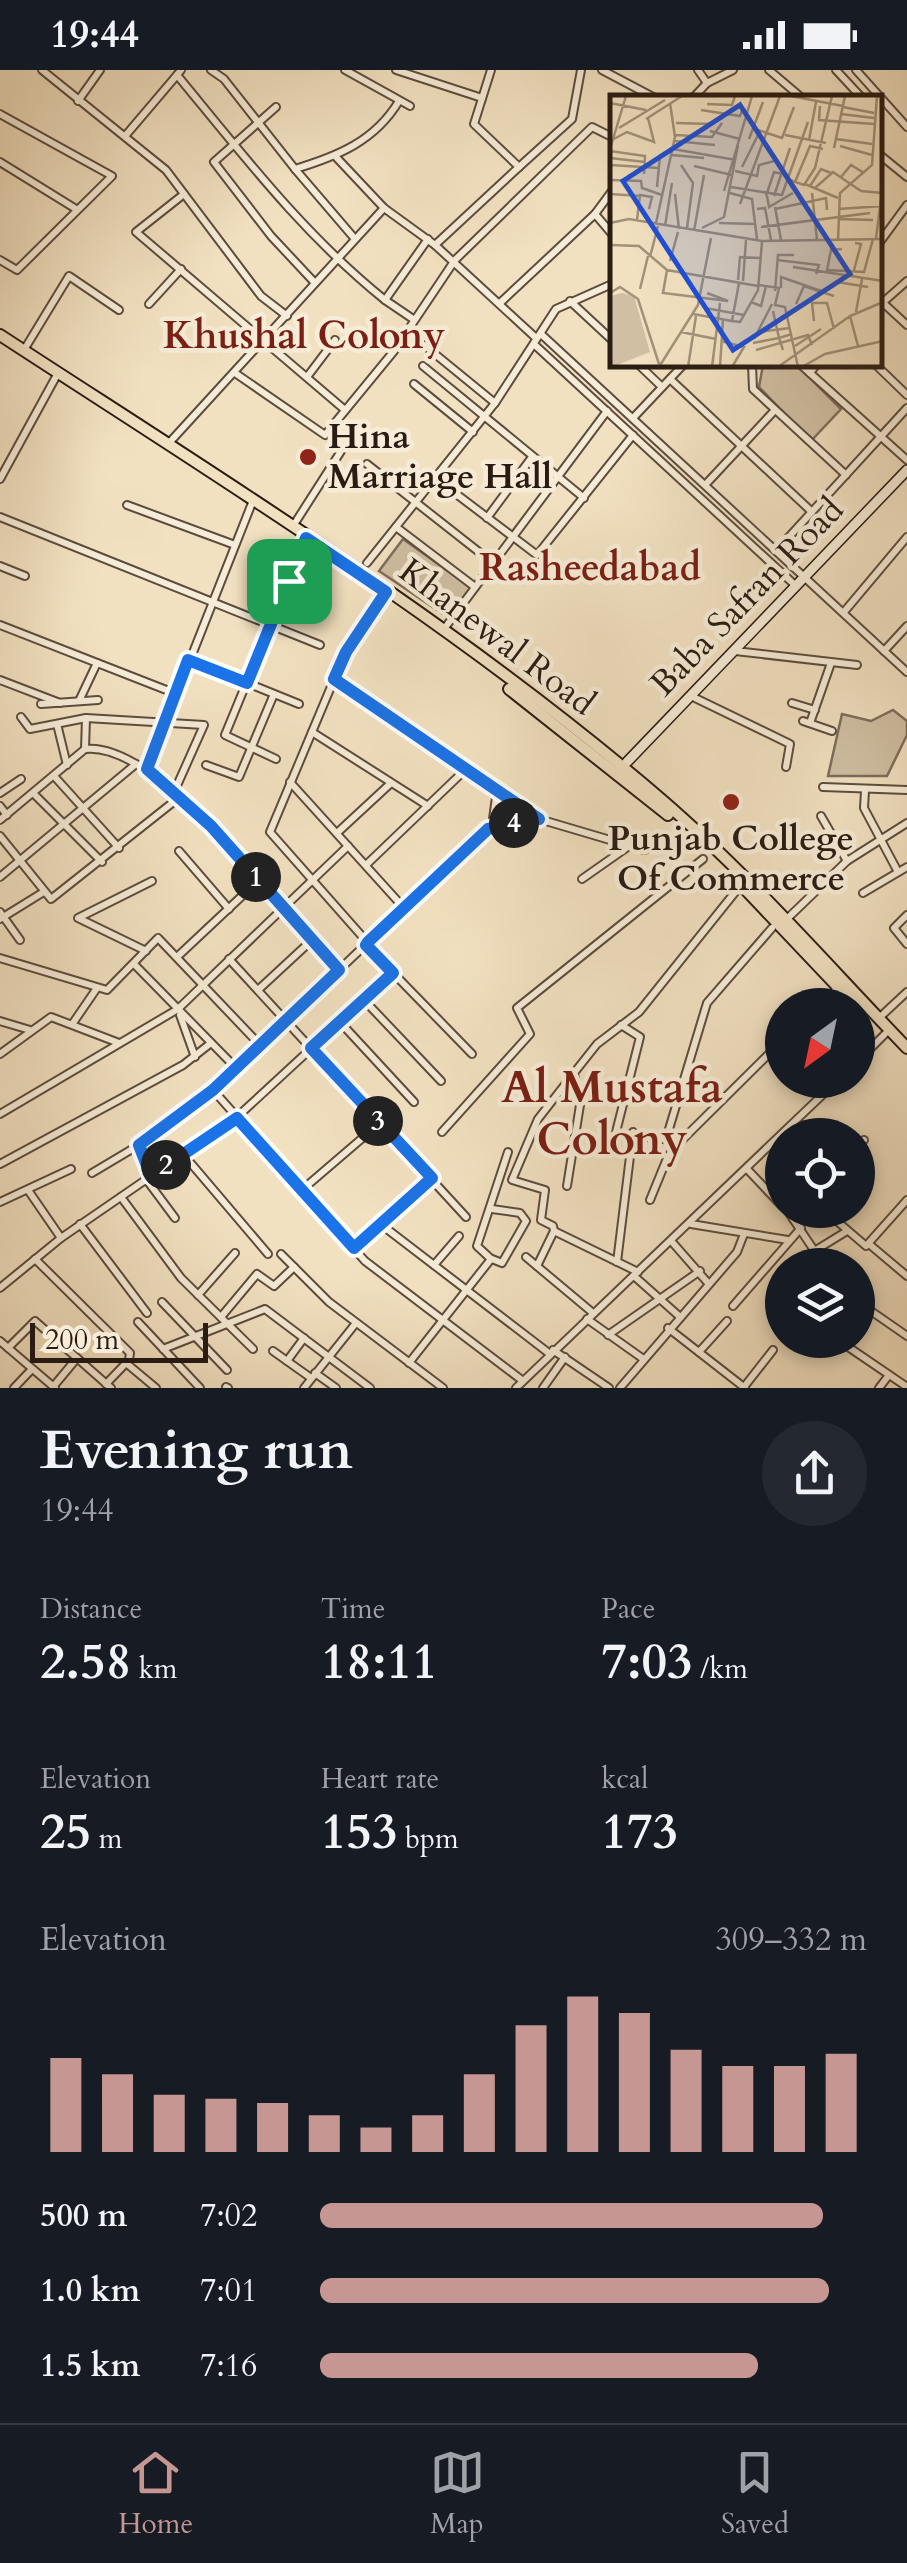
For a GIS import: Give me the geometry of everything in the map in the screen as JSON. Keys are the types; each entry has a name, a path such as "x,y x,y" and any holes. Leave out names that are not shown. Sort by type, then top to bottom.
{"main road":[{"name":"Khanewal Road","path":"0,339 24,351 386,592 674,819 839,987"},
{"name":"Khanewal Road","path":"0,339 169,443 377,580 662,800 907,1052"},
{"name":"Baba Safran Road","path":"628,762 907,470"},
{"name":"Khanewal Road","path":"875,1024 907,1052"}],"street":[{"path":"42,70 166,170 261,296 287,316"},
{"path":"211,70 354,239"},
{"path":"345,70 410,106"},
{"path":"396,70 482,98"},
{"path":"491,70 474,126 497,142 519,167"},
{"path":"436,245 572,119 581,70"},
{"path":"602,70 649,95"},
{"path":"698,70 707,83"},
{"path":"769,70 798,95"},
{"path":"836,70 859,95"},
{"path":"856,70 878,95"},
{"path":"78,102 97,71"},
{"path":"697,95 727,71"},
{"path":"126,135 179,73 234,144 336,260 414,319"},
{"path":"882,99 907,127"},
{"path":"295,168 336,157 370,135 399,101"},
{"path":"276,107 214,162 271,236 315,284"},
{"path":"0,114 112,176 17,270 0,260"},
{"path":"235,373 325,435 402,337 455,260 592,128 610,136"},
{"path":"882,156 907,177"},
{"path":"336,157 384,208 455,260 501,302 607,411 797,586"},
{"path":"0,162 76,210"},
{"path":"184,194 136,230 346,410"},
{"path":"501,302 595,214 610,194"},
{"path":"882,239 907,205"},
{"path":"169,443 384,208"},
{"path":"595,214 610,232"},
{"path":"385,300 428,240"},
{"path":"149,304 181,269"},
{"path":"24,351 70,276 119,310"},
{"path":"882,301 907,281"},
{"path":"367,564 495,403 556,309 610,285"},
{"path":"570,301 610,338"},
{"path":"882,303 907,325"},
{"path":"402,337 424,345 495,403"},
{"path":"538,339 634,417 907,672"},
{"path":"307,376 335,340"},
{"path":"423,366 482,419 584,498"},
{"path":"641,368 662,387"},
{"path":"634,417 680,368"},
{"path":"752,368 753,389 846,475"},
{"path":"805,368 907,460"},
{"path":"810,372 813,368"},
{"path":"879,368 907,395"},
{"path":"0,479 4,461 57,375"},
{"path":"670,380 812,512"},
{"path":"414,384 473,432"},
{"path":"777,550 907,408"},
{"path":"706,484 775,410"},
{"path":"447,625 607,411"},
{"path":"435,478 538,555 634,435"},
{"path":"294,523 343,448"},
{"path":"486,518 532,457"},
{"path":"367,464 493,563"},
{"path":"147,769 252,504"},
{"path":"126,505 235,545"},
{"path":"0,517 320,645"},
{"path":"396,527 475,587"},
{"path":"844,612 907,537"},
{"path":"276,760 225,737 306,538"},
{"path":"0,566 25,576"},
{"path":"386,592 346,652 270,832 393,973 472,1054"},
{"path":"0,625 174,693"},
{"path":"884,651 907,626"},
{"path":"735,650 831,663"},
{"path":"832,731 806,722 815,710 831,663 836,659 858,665"},
{"path":"188,660 299,704"},
{"path":"80,701 97,663"},
{"path":"334,679 539,819 651,849 680,836"},
{"path":"0,680 60,703"},
{"path":"206,764 238,778 274,694"},
{"path":"692,696 790,744 786,767"},
{"path":"41,704 98,700"},
{"path":"792,703 815,710"},
{"path":"0,836 42,893 54,897 120,848 178,793 206,726 86,718 30,729 21,717"},
{"path":"0,806 3,817 85,749 86,718"},
{"path":"57,724 67,765"},
{"path":"312,732 428,806"},
{"path":"85,749 147,769 178,793 339,970"},
{"path":"0,877 136,764"},
{"path":"366,865 466,769"},
{"path":"54,776 120,848"},
{"path":"0,793 21,779"},
{"path":"290,782 404,908"},
{"path":"337,832 392,783"},
{"path":"823,786 864,791 907,790"},
{"path":"492,827 497,790"},
{"path":"864,791 864,808 898,872"},
{"path":"33,793 102,862"},
{"path":"821,816 847,861"},
{"path":"92,1173 139,1145 213,1090 492,827 539,819"},
{"path":"790,916 847,861 907,823"},
{"path":"582,879 630,845"},
{"path":"0,1114 178,1009 348,846"},
{"path":"179,851 229,909"},
{"path":"442,1132 530,1034 516,1012 519,1006 704,858"},
{"path":"863,893 907,867"},
{"path":"177,957 259,880"},
{"path":"146,951 78,918 152,881"},
{"path":"537,1266 554,1231 553,1226 541,1220 545,1190 512,1180 538,1119 597,1044 638,1012 736,891"},
{"path":"20,940 1,916 42,893"},
{"path":"907,915 894,926 907,944"},
{"path":"666,1139 708,1003 772,928"},
{"path":"0,958 97,988 114,987 158,938 260,1046"},
{"path":"258,990 312,940"},
{"path":"229,959 466,1217"},
{"path":"134,964 236,1068"},
{"path":"0,1288 80,1224 237,1118 393,973"},
{"path":"73,1023 97,988"},
{"path":"878,1019 907,992"},
{"path":"364,1000 441,1081"},
{"path":"178,1009 195,1057"},
{"path":"0,1054 51,1017 119,1043"},
{"path":"0,1021 32,1030"},
{"path":"340,1022 414,1102"},
{"path":"615,1136 640,1037 621,1025"},
{"path":"875,1045 886,1034"},
{"path":"0,1164 195,1057 211,1043"},
{"path":"650,1200 668,1156 765,1057"},
{"path":"567,1186 580,1105 574,1072"},
{"path":"213,1090 354,1248 523,1381"},
{"path":"516,1388 673,1243 820,1098"},
{"path":"303,1189 380,1123"},
{"path":"617,1262 634,1132"},
{"path":"646,1137 681,1141"},
{"path":"139,1145 149,1177 175,1218"},
{"path":"492,1209 520,1214 526,1221 502,1263 491,1259 478,1246 508,1152"},
{"path":"183,1154 268,1254"},
{"path":"0,1202 71,1168"},
{"path":"747,1169 765,1187"},
{"path":"354,1248 432,1178"},
{"path":"28,1190 61,1238"},
{"path":"121,1197 166,1259 253,1349"},
{"path":"844,1228 864,1246 907,1200"},
{"path":"80,1224 146,1313"},
{"path":"691,1224 790,1241"},
{"path":"383,1226 551,1352 609,1388"},
{"path":"733,1306 801,1228 815,1248"},
{"path":"554,1231 636,1274 679,1316"},
{"path":"819,1248 847,1231"},
{"path":"620,1388 737,1252 744,1234"},
{"path":"434,1265 459,1236"},
{"path":"673,1243 708,1284"},
{"path":"868,1244 907,1276"},
{"path":"198,1294 236,1253"},
{"path":"280,1254 356,1324 443,1388"},
{"path":"526,1257 608,1335 642,1358"},
{"path":"8,1348 32,1321 108,1386 130,1353 35,1259"},
{"path":"409,1363 491,1259"},
{"path":"224,1320 257,1274 274,1286 294,1267"},
{"path":"608,1335 700,1271"},
{"path":"162,1302 227,1370"},
{"path":"164,1350 224,1320 265,1309 370,1388"},
{"path":"875,1314 907,1336"},
{"path":"700,1352 727,1321"},
{"path":"138,1322 200,1388"},
{"path":"304,1388 356,1324"},
{"path":"668,1328 744,1388 767,1358"},
{"path":"287,1361 304,1338"},
{"path":"0,1340 54,1387 77,1358"},
{"path":"273,1351 336,1388"},
{"path":"543,1388 566,1358"},
{"path":"864,1358 907,1387"},
{"path":"126,1363 156,1388"},
{"path":"14,1388 32,1369"},
{"path":"879,1388 888,1375"}],"shaded area":[{"path":"762,368 800,368 841,409 811,441 759,387"},
{"path":"403,539 472,588 449,618 379,571"},
{"path":"893,710 907,721 907,735 887,776 828,776 842,714 871,721"}],"place":[{"name":"Hina Marriage Hall","path":"308,457"},
{"name":"Punjab College Of Commerce","path":"731,802"}],"district":[{"name":"Khushal Colony","path":"304,336"},
{"name":"Rasheedabad","path":"590,568"},
{"name":"Al Mustafa Colony","path":"612,1113"}],"route":[{"path":"306,538 386,592 346,652 334,679 539,819 488,829 368,942 366,945 393,973 311,1048 432,1178 354,1248 237,1118 151,1176 139,1145 213,1090 339,970 211,826 147,769 188,660 247,683 289,581 306,538"}]}
